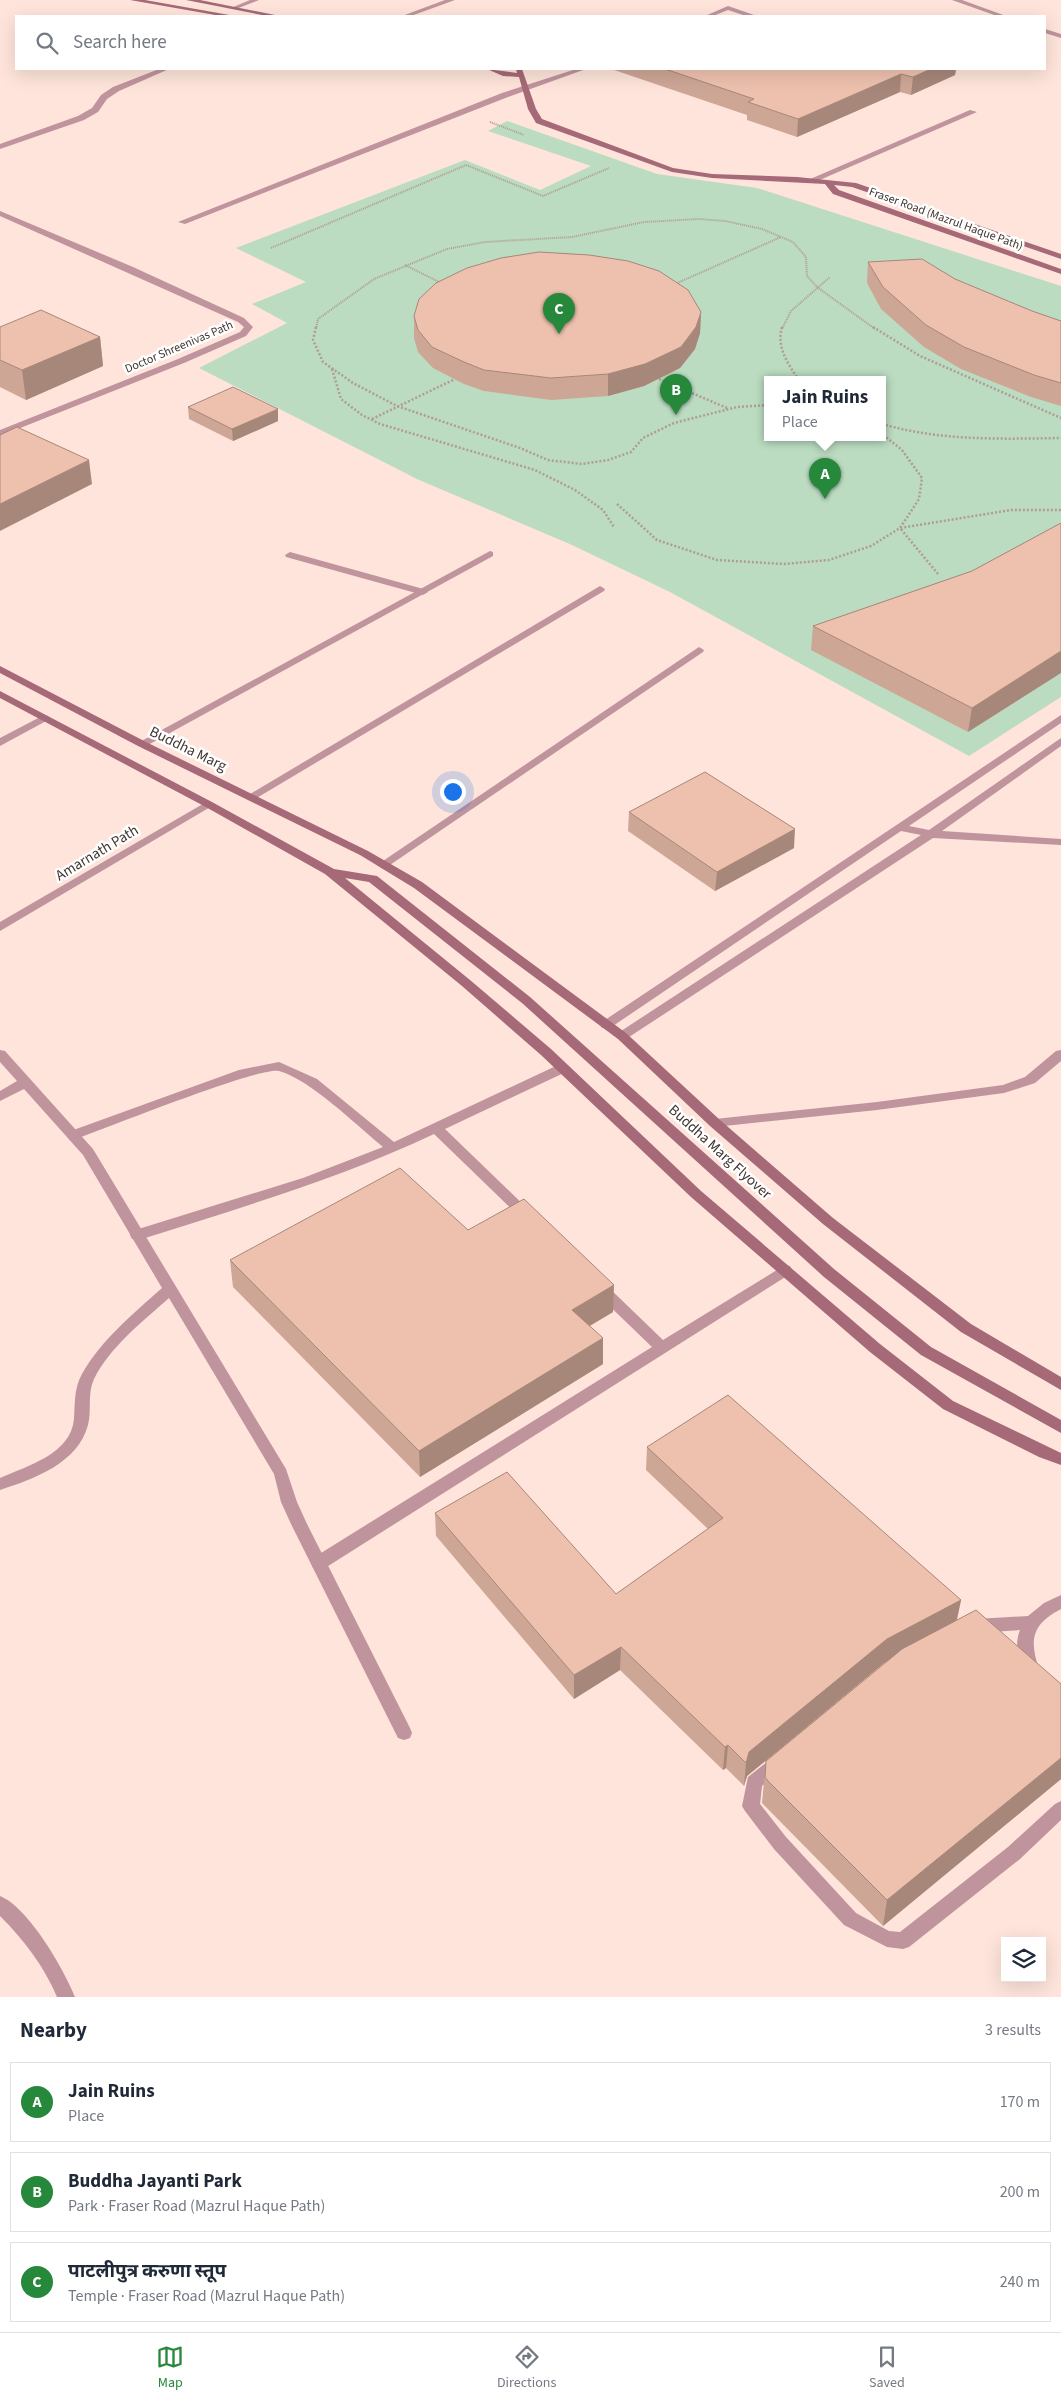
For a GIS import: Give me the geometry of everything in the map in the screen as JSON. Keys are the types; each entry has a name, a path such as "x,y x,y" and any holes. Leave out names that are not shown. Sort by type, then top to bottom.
{"main road":[{"path":"133,0 226,15"},
{"path":"189,0 272,15"},
{"name":"Fraser Road (Mazrul Haque Path)","path":"493,70 506,74 520,72 532,111 539,121 672,170 712,176 826,181 853,186 1061,256"},
{"name":"Fraser Road (Mazrul Haque Path)","path":"826,181 836,192 1061,272"},
{"name":"Buddha Marg","path":"0,669 142,744 364,853 418,885 622,1036 715,1123 828,1221 966,1328 1061,1384"},
{"path":"0,694 208,804 329,872 466,983 563,1068 696,1194 875,1348 948,1405 1044,1453 1061,1459"},
{"path":"364,853 373,879"},
{"name":"Buddha Marg Flyover","path":"329,872 373,879 392,893 526,1000 829,1273 926,1351 1061,1427"}],"street":[{"path":"234,8 256,0"},
{"path":"408,15 452,0"},
{"path":"956,0 1000,15"},
{"path":"978,6 986,3"},
{"path":"710,15 728,8 749,15"},
{"path":"1046,31 1061,36"},
{"path":"0,147 81,118 95,110 104,97 163,70"},
{"path":"182,222 526,88 579,70"},
{"path":"812,180 973,112"},
{"name":"Doctor Shreenivas Path","path":"0,214 130,269 241,320 249,327 243,334 182,361 0,433"},
{"path":"142,744 490,554"},
{"path":"290,555 423,592"},
{"path":"252,797 600,588"},
{"path":"383,866 699,650"},
{"path":"1,741 44,718"},
{"path":"606,1025 1061,718"},
{"path":"1049,726 1061,733"},
{"path":"622,1036 931,834 1061,741"},
{"name":"Amarnath Path","path":"0,927 208,804"},
{"path":"899,827 931,834 1061,842"},
{"path":"0,1054 88,1152 281,1473 289,1502 404,1733"},
{"path":"715,1123 877,1106 1004,1089 1030,1080 1061,1054"},
{"path":"73,1136 244,1073 279,1066 312,1082 393,1148"},
{"path":"137,1235 331,1173 393,1148 563,1068"},
{"path":"0,1097 25,1082"},
{"path":"436,1128 535,1224"},
{"path":"319,1563 785,1270"},
{"path":"591,1279 662,1348"},
{"path":"0,1484 50,1462 65,1452 75,1440 80,1425 82,1395 86,1380 100,1357 121,1333 170,1289"},
{"path":"1042,1684 1033,1674 1025,1656 1024,1638 1031,1622 1044,1610 1061,1602"},
{"path":"963,1631 971,1626 1031,1622"},
{"path":"792,1752 754,1782 751,1806 780,1843 850,1919 887,1940 903,1941 1014,1852 1061,1809"},
{"path":"0,1904 24,1927 54,1971 60,1995"}],"path":[{"path":"488,119 491,123 528,137"},
{"path":"271,248 466,165 542,196 610,167 601,164"},
{"path":"764,405 729,409 674,423 644,438 631,452 608,460 582,464 548,460 396,406 353,383 323,362 313,340 318,319 340,300 374,279 405,265 457,247 486,242 572,237 644,222 699,219 725,221 762,229 793,242 806,257 807,276 817,287 884,335 920,356 1032,408 1061,418"},
{"path":"667,288 781,237"},
{"path":"405,265 444,284"},
{"path":"796,376 790,368 780,346 780,326 799,301 830,277"},
{"path":"332,368 341,399 371,419 535,470 575,490 603,510 614,527"},
{"path":"371,419 455,379"},
{"path":"659,379 729,409"},
{"path":"886,425 918,434 969,437 1061,438"},
{"path":"886,437 902,450 922,478 919,499 900,528"},
{"path":"617,504 657,540 717,560 784,564 828,560 871,546 900,528 1011,510 1061,510"},
{"path":"900,528 938,574"}],"green space":[{"path":"507,121 657,174 757,188 1061,286 1061,697 969,756 670,592 572,545 417,479 199,368 287,323 252,304 306,282 236,248 465,160 540,190 591,166 488,131"}],"building":[{"path":"668,70 929,70 913,77 901,74 798,119 748,102 754,99"},
{"path":"539,252 589,255 628,261 659,271 688,290 701,312 696,327 681,347 645,364 608,374 551,378 484,370 432,347 418,330 414,316 419,299 436,283 467,268 501,258"},
{"path":"922,259 955,279 1061,321 1061,383 1034,375 964,347 926,325 883,287 868,262"},
{"path":"41,310 100,337 22,370 0,360 0,327"},
{"path":"233,387 278,409 232,429 188,407"},
{"path":"17,427 89,460 0,504 0,435"},
{"path":"1061,523 1061,651 972,708 813,626 972,571"},
{"path":"705,772 795,829 717,872 629,812"},
{"path":"400,1168 468,1230 524,1199 614,1285 572,1310 603,1338 419,1451 230,1260"},
{"path":"728,1395 961,1600 887,1639 749,1752 746,1763 728,1745 725,1747 621,1647 574,1675 435,1513 507,1472 616,1594 723,1518 647,1447"},
{"path":"976,1610 1061,1684 1061,1758 887,1900 768,1781 765,1777 766,1761 902,1649"}],"place":[{"name":"पाटलीपुत्र करुणा स्तूप","path":"559,334"},
{"name":"Buddha Jayanti Park","path":"676,415"},
{"name":"Jain Ruins","path":"825,499"}]}
